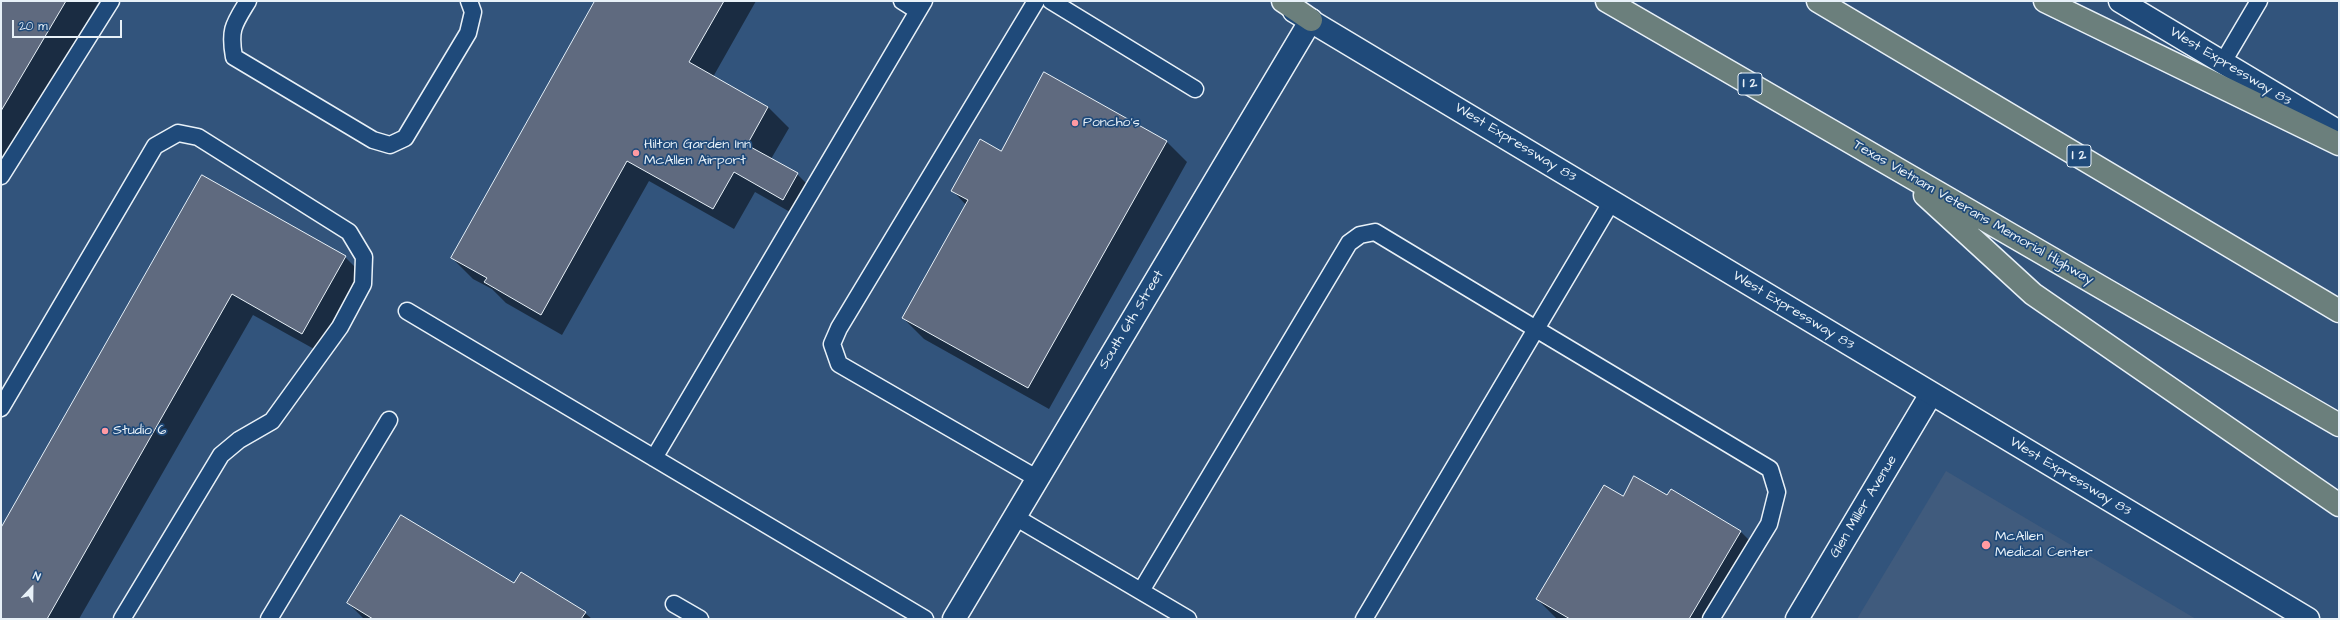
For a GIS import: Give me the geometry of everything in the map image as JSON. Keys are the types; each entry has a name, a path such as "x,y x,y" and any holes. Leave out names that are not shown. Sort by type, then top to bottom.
{"highway":[{"path":"1282,1 1310,20"},
{"name":"Texas Vietnam Veterans Memorial Highway","path":"1607,1 2339,425"},
{"name":"I 2","path":"1818,1 2339,311"},
{"path":"2045,1 2339,144"},
{"path":"1893,166 2033,294 2339,505"}],"main road":[{"name":"West Expressway 83","path":"1278,1 2308,619"},
{"name":"West Expressway 83","path":"2120,1 2339,132"},
{"name":"South 6th Street","path":"954,619 1310,20"},
{"name":"Glen Miller Avenue","path":"1797,619 1931,394"}],"lane":[{"path":"1,176 111,1"},
{"path":"248,1 236,21 230,38 234,57 372,140 390,145 405,138 468,33 473,12 469,1"},
{"path":"654,458 921,6 902,1"},
{"path":"1036,1 839,328 832,344 839,364 1038,479"},
{"path":"1050,1 1195,88"},
{"path":"2223,62 2259,1"},
{"path":"1,408 155,146 178,133 198,137 349,232 364,257 363,284 340,327 272,421 239,440 221,455 122,619"},
{"path":"1364,619 1612,201"},
{"path":"1141,591 1349,243 1360,235 1375,232 1770,469 1778,492 1768,524 1711,619"},
{"path":"407,311 925,619"},
{"path":"269,619 389,420"},
{"path":"1015,517 1188,619"},
{"path":"674,604 700,619"}],"shaded area":[{"name":"McAllen Medical Center","path":"1946,471 2196,619 1857,619"}],"building":[{"path":"1,1 66,1 1,111"},
{"name":"Hilton Garden Inn McAllen Airport","path":"595,1 724,1 689,62 768,107 747,145 798,173 783,200 734,172 713,209 627,161 541,315 484,282 487,278 451,258"},
{"path":"1044,72 1167,141 1028,388 902,318 968,200 951,191 980,139 1001,151"},
{"name":"Studio 6","path":"202,175 346,256 302,334 232,294 47,619 1,619 1,528"},
{"path":"1634,476 1667,495 1671,489 1741,531 1689,619 1570,619 1536,599 1604,485 1623,496"},
{"path":"401,515 514,583 521,572 586,612 581,619 373,619 347,603"}],"place":[{"name":"Poncho's","path":"1075,123"},
{"name":"Hilton Garden Inn McAllen Airport","path":"636,153"},
{"name":"Studio 6","path":"105,431"},
{"name":"McAllen Medical Center","path":"1986,545"}]}
